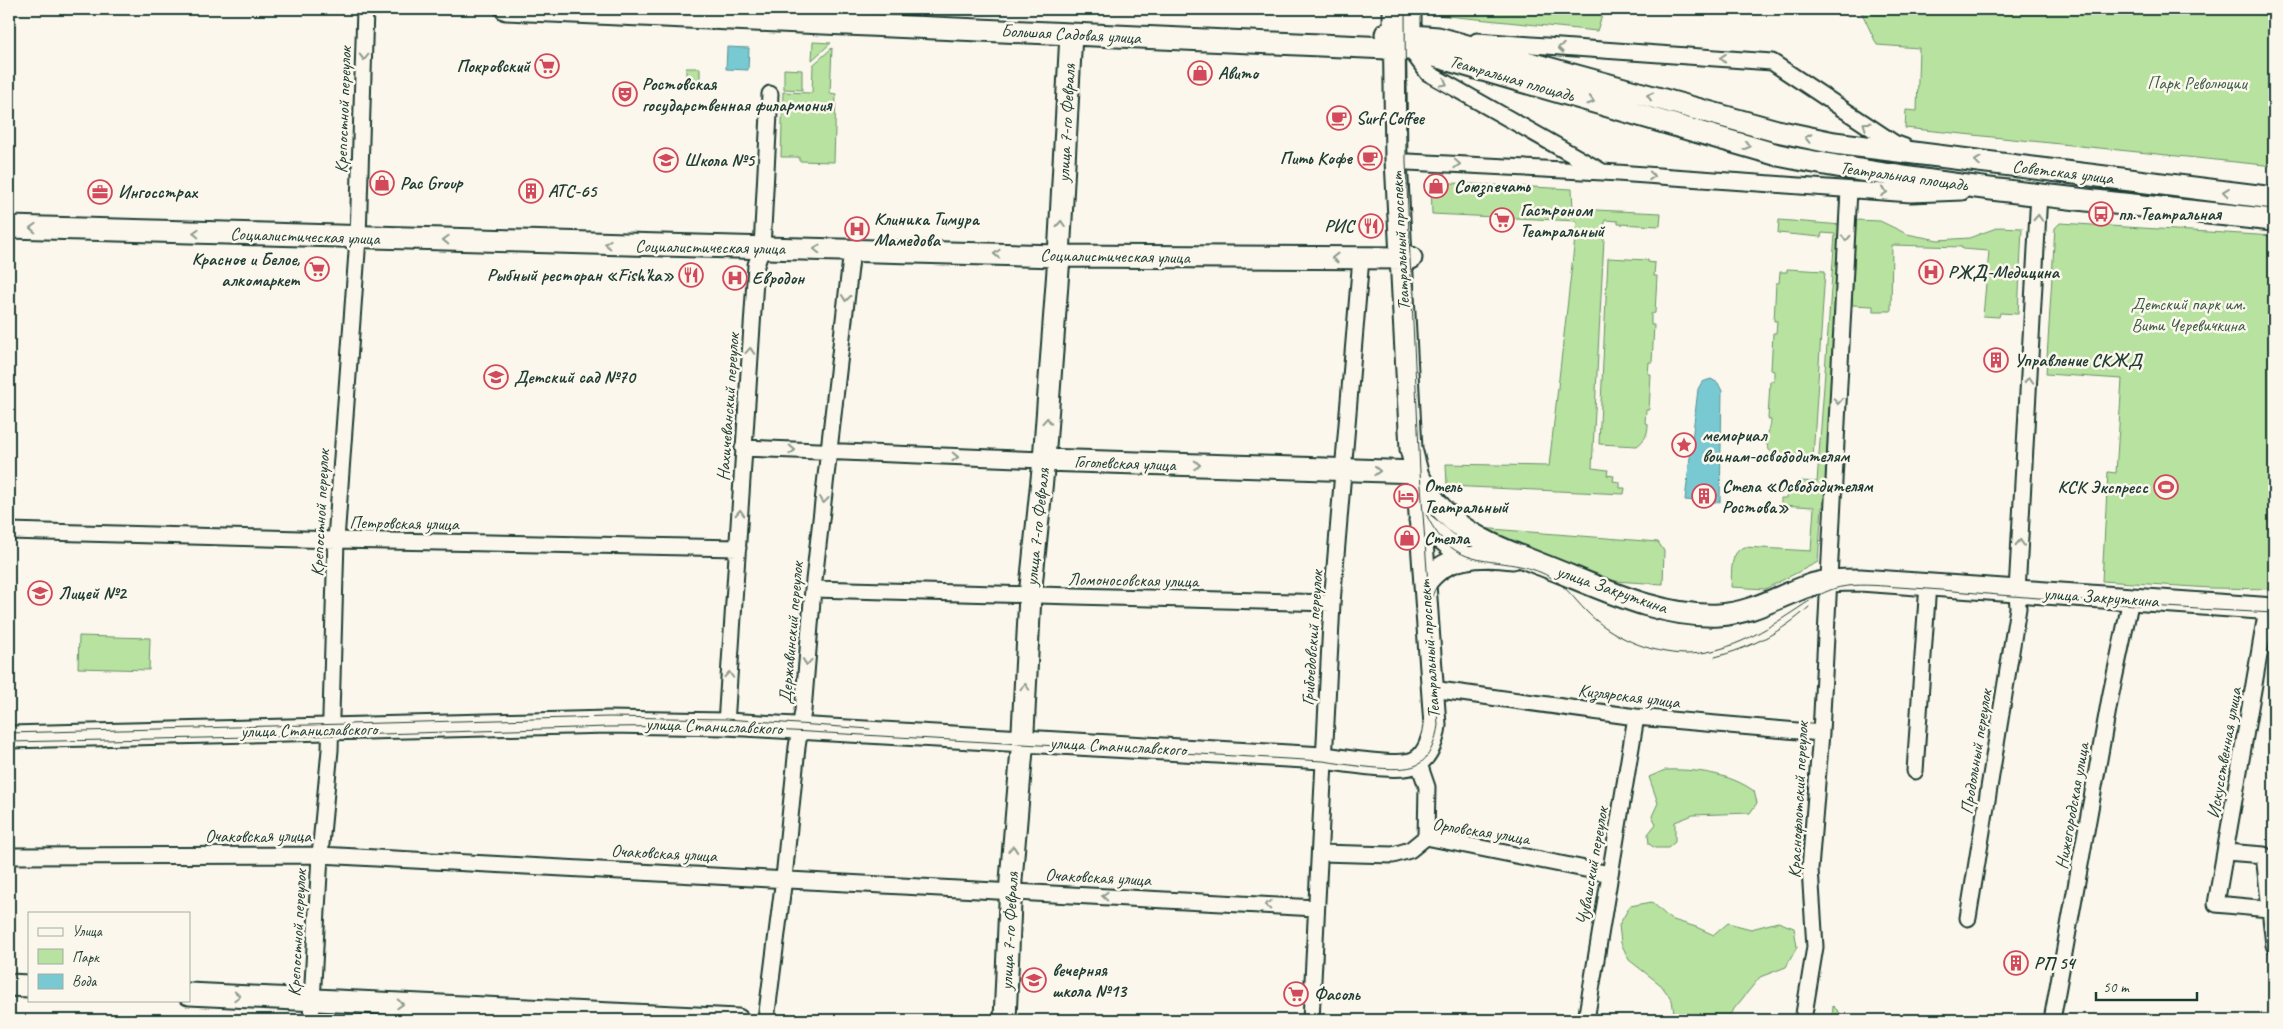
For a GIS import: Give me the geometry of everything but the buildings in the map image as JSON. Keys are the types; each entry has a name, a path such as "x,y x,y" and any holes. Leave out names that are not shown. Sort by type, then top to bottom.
{"street":[{"name":"Крепостной переулок","path":"312,1010 320,855 331,729 336,540 358,238 365,9"},
{"name":"Большая Садовая улица","path":"506,9 1071,34 1403,42"},
{"name":"Большая Садовая улица","path":"821,9 1403,42"},
{"name":"Театральный проспект","path":"1394,9 1403,42 1408,162 1406,258"},
{"name":"Театральный проспект","path":"1410,9 1403,42 1396,160 1422,448 1417,472 1434,734 1429,746 1418,762"},
{"name":"улица 7-го Февраля","path":"1005,1020 1010,891 1023,740 1030,596 1044,460 1059,256 1071,34"},
{"name":"Театральная площадь","path":"1438,38 1777,131 1834,144 1925,155"},
{"name":"Театральная площадь","path":"1403,42 1438,38 1772,62 1894,143 1925,155"},
{"name":"Театральная площадь","path":"1403,42 1428,73 1604,172"},
{"name":"Театральная площадь","path":"1403,42 1778,155 1832,166 2008,190"},
{"name":"Нахичеванский переулок","path":"726,724 756,265 762,248 770,94"},
{"name":"Советская улица","path":"1925,155 2274,198"},
{"name":"Театральная площадь","path":"1408,162 1604,172 1911,194 2008,190"},
{"path":"2198,212 2201,189"},
{"name":"Краснофлотский переулок","path":"1803,1020 1814,947 1810,869 1821,733 1849,190"},
{"name":"Советская улица","path":"2008,190 2274,220"},
{"name":"Продольный переулок","path":"1968,918 2018,608 2017,591 2039,194"},
{"name":"Социалистическая улица","path":"9,227 1059,256 1406,258"},
{"name":"Державинский переулок","path":"766,1020 784,878 796,747 801,729 813,589 852,250"},
{"name":"Грибоедовский переулок","path":"1310,1020 1332,603 1361,258"},
{"name":"Гоголевская улица","path":"744,448 1417,472"},
{"name":"улица Закруткина","path":"1417,472 1430,498 1455,522 1486,541 1644,603 1697,614 1718,615 1761,607 1808,586 1829,581 1928,584 2271,609"},
{"path":"1420,520 1465,558"},
{"name":"Петровская улица","path":"9,530 336,540 738,548"},
{"name":"улица Закруткина","path":"1425,584 1441,567 1465,558 1486,556 1531,560"},
{"path":"1914,771 1928,584"},
{"name":"Ломоносовская улица","path":"813,589 1332,603"},
{"name":"Нижегородская улица","path":"2052,1020 2110,698 2131,599"},
{"name":"Искусственная улица","path":"2269,909 2216,904 2271,609"},
{"name":"Кизлярская улица","path":"1432,689 1636,717 1821,733"},
{"name":"Чувашский переулок","path":"1586,1020 1636,717"},
{"name":"улица Станиславского","path":"9,737 608,722 726,724 1323,758 1393,765 1418,762"},
{"path":"1418,762 1427,787 1426,837"},
{"name":"Орловская улица","path":"1320,852 1392,855 1410,850 1426,837 1610,874"},
{"path":"2226,852 2264,855 2274,945"},
{"name":"Очаковская улица","path":"9,856 320,855 784,878 1316,908"},
{"path":"9,985 28,986"},
{"path":"190,994 312,1010 738,1020"}],"green space":[{"path":"1437,9 1604,9 1597,31 1437,15"},
{"name":"Парк Революции","path":"1860,9 2274,9 2274,166 1905,128 1906,110 1917,111 1919,48 1877,45"},
{"path":"813,42 831,43 812,60"},
{"path":"832,48 830,93 836,94 834,162 799,161 799,157 781,157 783,92 812,93 813,65"},
{"path":"686,68 700,68 700,81 686,81"},
{"path":"784,69 802,70 802,90 784,89"},
{"path":"1431,182 1572,189 1573,209 1661,213 1660,226 1618,224 1618,221 1605,220 1592,468 1608,470 1607,475 1614,476 1613,481 1620,482 1620,488 1625,488 1624,494 1447,486 1446,464 1549,466 1577,221 1432,214"},
{"path":"1779,220 1842,225 1826,507 1822,507 1818,562 1765,589 1731,587 1732,564 1736,553 1740,549 1745,547 1811,551 1814,507 1781,505 1781,498 1787,498 1788,492 1794,492 1794,487 1800,487 1801,481 1817,482 1835,234 1822,233 1821,237 1778,233"},
{"path":"1856,220 1880,221 1907,234 1938,240 1969,238 1999,227 2022,228 2018,314 2000,313 1999,317 1983,316 1989,251 1962,249 1962,247 1892,245 1891,311 1873,311 1873,306 1852,305"},
{"name":"Детский парк им. Вити Черевичкина","path":"2060,223 2274,236 2274,589 2210,588 2102,581 2108,472 2116,473 2122,379 2046,374 2055,228"},
{"path":"1608,258 1648,260 1648,262 1655,263 1654,276 1657,276 1655,313 1651,314 1651,325 1654,325 1652,362 1649,362 1648,374 1651,374 1649,410 1646,410 1645,423 1648,424 1648,428 1646,437 1637,446 1599,444"},
{"path":"1787,269 1825,271 1813,458 1780,456 1769,450 1767,445 1771,420 1768,419 1770,381 1774,381 1774,371 1771,370 1773,333 1776,333 1777,321 1774,321 1776,283 1779,283 1780,272 1787,272"},
{"path":"1479,528 1658,542 1664,551 1663,584 1613,581"},
{"path":"79,636 150,638 149,670 78,668"},
{"path":"1665,770 1700,771 1723,776 1754,791 1757,803 1750,813 1693,815 1675,822 1675,842 1668,848 1655,848 1649,844 1648,834 1656,824 1652,816 1658,803 1649,777"},
{"path":"1652,902 1670,919 1714,935 1728,923 1751,929 1778,922 1794,928 1797,947 1786,967 1760,977 1725,1020 1675,1020 1672,1000 1661,985 1629,960 1621,943 1619,925 1630,906"},
{"path":"1833,1006 1847,1020 1832,1020"}],"water":[{"path":"727,47 749,48 748,70 726,69"},
{"path":"1711,379 1718,383 1722,391 1720,502 1708,502 1709,490 1699,490 1698,501 1685,500 1698,389 1702,382"}],"tram line":[{"path":"9,742 703,726 1323,761 1398,769 1417,765 1429,753 1438,725 1420,472 1410,258 1406,162 1405,9"},
{"path":"1426,514 1438,535 1452,548 1466,556 1532,569 1550,577 1561,584 1586,611 1607,629 1645,647 1672,653 1700,653 1728,647 1767,628 1825,592 1854,585 2274,613"},
{"path":"1431,600 1434,591 1447,577 1464,570 1493,569"},
{"path":"1715,657 1741,649 1765,638 1788,624 1809,607"},
{"path":"9,733 609,717 726,719 870,729"}],"place":[{"name":"Покровский","path":"547,66"},
{"name":"Авито","path":"1200,73"},
{"name":"Ростовская государственная филармония","path":"625,94"},
{"name":"Surf Coffee","path":"1339,118"},
{"name":"Пить Кофе","path":"1370,158"},
{"name":"Школа №5","path":"666,160"},
{"name":"Pac Group","path":"382,183"},
{"name":"Союзпечать","path":"1436,186"},
{"name":"АТС-65","path":"531,191"},
{"name":"Ингосстрах","path":"100,192"},
{"name":"пл. Театральная","path":"2101,214"},
{"name":"Гастроном Театральный","path":"1502,220"},
{"name":"РИС","path":"1371,226"},
{"name":"Клиника Тимура Мамедова","path":"857,229"},
{"name":"Красное и Белое, алкомаркет","path":"317,269"},
{"name":"РЖД-Медицина","path":"1931,272"},
{"name":"Рыбный ресторан «Fish’ka»","path":"691,275"},
{"name":"Евродон","path":"735,278"},
{"name":"Управление СКЖД","path":"1996,360"},
{"name":"Детский сад №70","path":"496,377"},
{"name":"мемориал воинам-освободителям","path":"1684,445"},
{"name":"КСК Экспресс","path":"2166,487"},
{"name":"Отель Театральный","path":"1406,496"},
{"name":"Стела «Освободителям Ростова»","path":"1704,496"},
{"name":"Стелла","path":"1407,538"},
{"name":"Лицей №2","path":"40,593"},
{"name":"РП 54","path":"2016,963"},
{"name":"вечерняя школа №13","path":"1034,980"},
{"name":"Фасоль","path":"1296,994"}]}
